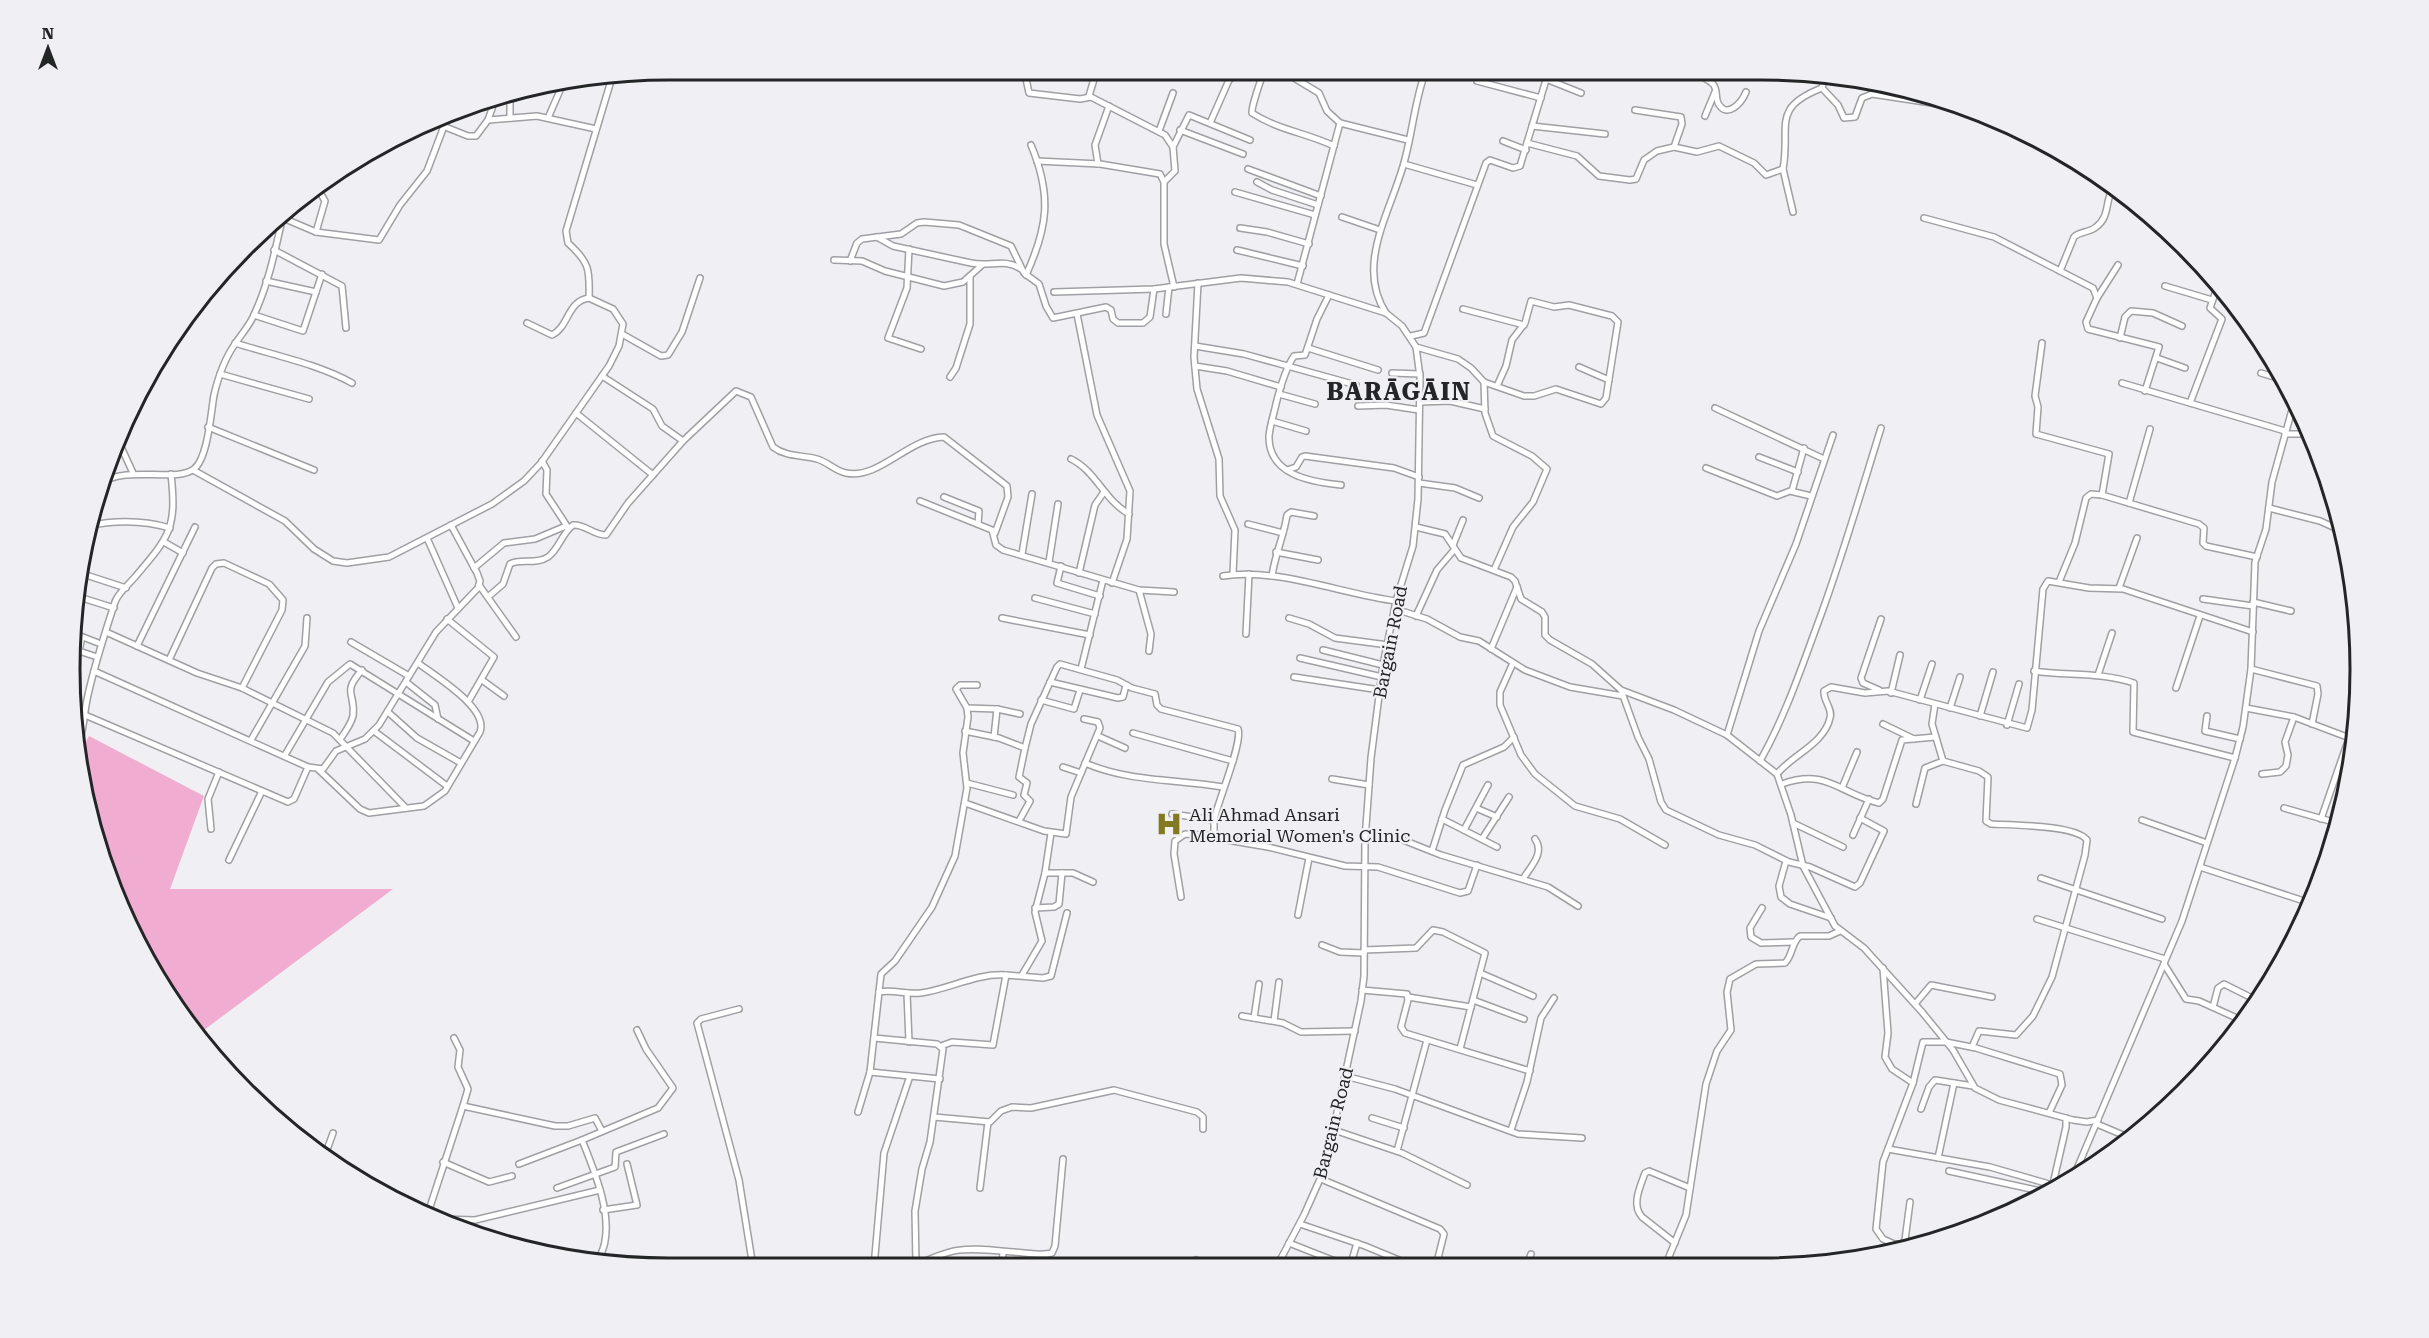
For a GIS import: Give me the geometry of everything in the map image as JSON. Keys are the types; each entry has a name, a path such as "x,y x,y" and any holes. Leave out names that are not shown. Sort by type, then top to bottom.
{"street":[{"path":"1026,80 1029,93 1080,99 1089,96 1159,131 1170,140 1173,147 1174,175 1164,182"},
{"path":"1089,96 1094,80"},
{"path":"1210,123 1229,80"},
{"path":"1262,80 1252,106 1252,113 1274,125 1317,137 1334,146"},
{"path":"1298,80 1319,93 1327,111 1340,123 1408,140"},
{"path":"1386,313 1374,280 1380,230 1404,164 1412,115 1423,80"},
{"path":"1411,336 1424,333 1487,161 1517,168 1526,150 1546,80"},
{"path":"1548,80 1581,93"},
{"path":"1708,80 1716,90 1718,103 1728,110 1738,106 1746,92"},
{"path":"1477,81 1540,98"},
{"path":"589,298 589,273 586,264 578,251 568,243 566,231 611,83"},
{"path":"1822,88 1823,84"},
{"path":"1822,88 1838,105 1844,118 1855,117 1862,98 1872,94 1914,100"},
{"path":"1793,212 1783,168 1784,132 1790,107 1799,99 1822,88"},
{"path":"548,118 560,90"},
{"path":"1705,116 1716,90"},
{"path":"1159,131 1173,93"},
{"path":"510,102 510,117"},
{"path":"1098,164 1095,145 1109,106"},
{"path":"287,220 316,232 379,240 400,205 424,176 443,126 472,137 478,134 494,107"},
{"path":"1635,110 1681,117 1682,124 1674,147"},
{"path":"1173,147 1189,115 1250,140"},
{"path":"488,120 510,117 548,118 596,129"},
{"path":"1297,284 1340,123"},
{"path":"1532,126 1605,134"},
{"path":"1180,130 1243,154"},
{"path":"1503,141 1526,150"},
{"path":"1527,143 1577,156 1599,176 1630,180 1636,179 1644,160 1649,155 1674,147 1697,152 1719,146 1754,163 1762,174 1783,168"},
{"path":"1024,272 1045,221 1045,191 1030,145"},
{"path":"1037,161 1098,164 1160,174 1164,182 1164,244 1171,287 1166,314"},
{"path":"1404,164 1477,185"},
{"path":"1248,169 1321,196"},
{"path":"1257,182 1272,190 1318,205"},
{"path":"1235,192 1315,215"},
{"path":"316,232 325,201 320,194"},
{"path":"2060,271 2074,237 2094,229 2105,216 2110,194"},
{"path":"1341,218 1380,230"},
{"path":"1924,218 1994,237 2093,288 2097,298"},
{"path":"850,261 857,243 862,239 901,234 917,223 924,222 959,225 1007,243 1024,272"},
{"path":"193,470 202,458 220,374 235,343 254,315 281,225"},
{"path":"1240,228 1267,232 1309,244"},
{"path":"877,237 885,243 982,265 1009,262 1039,285 1053,318 1106,307 1111,310 1113,319 1118,323 1143,323 1150,317 1154,289"},
{"path":"909,249 904,299 888,338 921,349"},
{"path":"274,250 342,286 346,328"},
{"path":"1237,250 1303,266"},
{"path":"834,260 862,261 944,286 963,282 982,265"},
{"path":"2118,266 2097,298 2086,322 2088,329 2156,346 2160,350 2145,391"},
{"path":"254,315 303,331 322,274"},
{"path":"950,377 956,368 970,324 970,276"},
{"path":"622,334 661,356 668,355 681,332 700,278"},
{"name":"Bargain Road","path":"1054,292 1096,292 1124,288 1154,289 1252,278 1297,284 1386,313 1411,336 1416,347 1420,374 1416,527 1410,558 1396,601 1380,690 1365,832 1362,990 1334,1130 1321,1179 1281,1258"},
{"path":"266,281 316,292"},
{"path":"1197,283 1195,366 1203,409 1219,459 1220,496 1235,530 1233,574"},
{"path":"2165,286 2212,300"},
{"path":"2190,403 2222,319 2210,308 2214,294"},
{"path":"1329,295 1304,357 1294,356 1288,367 1269,433 1275,459 1286,470 1307,480 1341,486"},
{"path":"527,323 552,335 560,330 575,304 589,298"},
{"path":"112,478 133,473 171,474 193,470 285,521 314,549 333,561 347,563 380,559 427,538 508,494 525,481 542,461 602,376 615,355 622,334 623,324 619,314 589,298"},
{"path":"1416,347 1458,359 1484,382 1529,396 1556,389 1601,404 1606,398 1618,321 1616,318 1569,305 1554,307 1531,301 1524,325 1512,340 1506,366 1497,386"},
{"path":"1463,309 1524,325"},
{"path":"2120,338 2125,317 2131,311 2153,313 2182,326"},
{"path":"1077,314 1096,415 1129,486 1127,538 1112,583"},
{"path":"235,343 327,370 352,383"},
{"path":"2042,343 2035,396 2038,406 2035,432 2038,436 2109,454 2102,495"},
{"path":"1195,346 1244,354 1356,385"},
{"path":"1308,348 1378,370"},
{"path":"2157,358 2185,368"},
{"path":"1195,366 1227,371 1281,387"},
{"path":"1579,367 1609,380"},
{"path":"1392,373 1420,374"},
{"path":"2261,373 2272,376"},
{"path":"220,374 309,399"},
{"path":"602,376 653,409 662,426 682,441"},
{"path":"1484,382 1485,409 1490,432 1496,439 1532,456 1547,469 1533,502 1513,527 1494,570"},
{"path":"2122,383 2285,432 2301,433"},
{"path":"474,568 504,543 535,539 577,525 593,533 606,534 623,508 682,441 736,391 751,397 767,439 779,452 822,460 846,473 868,472 916,444 928,439 944,437 1007,486 1008,497 995,533 996,545 1000,549 1139,591 1174,592"},
{"path":"1279,394 1315,404"},
{"path":"1420,402 1450,401 1485,409"},
{"path":"1358,406 1386,405 1419,410"},
{"path":"1715,408 1824,459"},
{"path":"2079,1165 2182,921 2235,758 2246,708 2251,669 2257,557 2269,508 2272,482 2291,412"},
{"path":"576,413 653,475"},
{"path":"1272,421 1306,431"},
{"path":"208,427 314,470"},
{"path":"1760,761 1790,700 1811,647 1852,525 1881,428"},
{"path":"2129,503 2150,429"},
{"path":"1727,735 1758,631 1796,544 1833,435"},
{"path":"1792,491 1804,448"},
{"path":"122,449 133,473"},
{"path":"1286,470 1296,467 1305,456 1394,468 1419,480 1455,488 1479,498"},
{"path":"1759,457 1798,472"},
{"path":"1071,459 1087,469 1104,492 1119,508 1129,514"},
{"path":"542,461 547,470 546,494 567,527"},
{"path":"1706,468 1777,496 1792,491 1811,496"},
{"path":"83,731 97,657 117,598 164,542 170,528 175,505 171,474"},
{"path":"1080,573 1095,505 1104,492"},
{"path":"1022,554 1032,494"},
{"path":"2059,582 2075,543 2086,498 2091,494 2102,495 2199,524 2204,528 2203,543 2206,546 2257,557"},
{"path":"944,497 979,511 978,524"},
{"path":"920,501 995,533"},
{"path":"1049,562 1058,504"},
{"path":"2269,508 2331,526"},
{"path":"1272,576 1276,552 1289,513 1314,516"},
{"path":"1416,616 1433,578 1453,547 1463,520"},
{"path":"98,524 116,521 150,523 170,528"},
{"path":"1248,524 1283,533"},
{"path":"451,525 474,568 479,585 516,637"},
{"path":"137,646 195,527"},
{"path":"489,596 502,584 510,564 516,561 532,562 547,557 567,527"},
{"path":"1416,527 1445,534 1461,558 1511,577 1521,599 1542,612 1545,617 1545,635 1592,663 1622,693 1638,737 1649,759 1660,802 1666,810 1719,835 1755,845 1786,861 1852,886 1858,886 1884,831 1860,818"},
{"path":"427,538 458,608"},
{"path":"2119,588 2137,538"},
{"path":"164,542 183,553"},
{"path":"1276,552 1318,560"},
{"path":"169,660 212,568 216,564 224,563 269,584 283,600 282,610 242,688"},
{"path":"1061,566 1057,584 1100,596"},
{"path":"1224,576 1233,574 1272,576 1396,601"},
{"path":"1246,634 1249,574"},
{"path":"88,575 126,588"},
{"path":"1081,669 1104,580"},
{"path":"1881,619 1861,678 1863,683 2020,729 2029,727 2043,586 2048,581 2089,588 2119,588 2253,632"},
{"path":"319,770 326,766 336,752 365,739 374,730 388,712 447,619 479,585"},
{"path":"1491,649 1517,586"},
{"path":"1139,591 1149,625 1149,651"},
{"path":"1035,598 1095,614"},
{"path":"84,599 114,608"},
{"path":"2204,599 2291,611"},
{"path":"1395,609 1461,637 1479,641 1513,663 1570,687 1622,693 1674,710 1727,735 1777,774 1782,784 1803,866 1831,918 1840,931 1860,944 1915,1004 1946,1042 1973,1086"},
{"path":"2176,688 2200,616"},
{"path":"251,740 305,646 307,618"},
{"path":"1002,618 1090,635"},
{"path":"1289,618 1309,624 1335,638 1388,645"},
{"path":"447,619 494,657 468,702"},
{"path":"106,632 169,660 242,688 341,738 406,808"},
{"path":"2098,675 2112,633"},
{"path":"81,643 82,637 101,644"},
{"path":"351,642 409,676"},
{"path":"80,651 97,657"},
{"path":"1323,651 1383,665"},
{"path":"1891,693 1900,655"},
{"path":"1300,658 1382,677"},
{"path":"94,671 319,770 363,811 376,813 434,801 461,764 482,723 478,713 468,702 418,663"},
{"path":"1513,663 1499,699 1521,755 1535,774 1567,801 1586,810 1620,819 1665,845"},
{"path":"285,755 304,720 335,674 350,664 474,741"},
{"path":"1019,821 1029,801 1024,795 1027,783 1019,777 1030,724 1060,664 1157,695 1157,705 1161,709 1238,729 1240,735 1214,820 1217,836"},
{"path":"1920,700 1932,664"},
{"path":"2251,669 2317,686 2318,694 2312,724"},
{"path":"341,738 352,716 350,686 362,670"},
{"path":"2034,671 2078,677 2098,675 2130,682 2135,686 2133,732 2235,758"},
{"path":"1980,716 1993,672"},
{"path":"1294,677 1380,690"},
{"path":"1950,708 1960,677"},
{"path":"482,680 504,696"},
{"path":"406,682 435,705 438,719"},
{"path":"1050,682 1121,698 1126,685"},
{"path":"2007,724 2019,684"},
{"path":"858,1112 870,1072 881,974 895,961 936,900 955,856 967,783 963,753 967,708 957,687 976,686"},
{"path":"1777,774 1791,759 1813,744 1830,721 1830,709 1824,695 1827,688 1837,687 1865,693 1881,690"},
{"path":"1041,700 1074,709 1080,690"},
{"path":"1935,704 1932,724 1943,761"},
{"path":"967,708 997,709 1020,714"},
{"path":"2246,708 2294,717 2345,736"},
{"path":"994,737 997,709"},
{"path":"388,712 417,738 461,764"},
{"path":"85,715 291,802 308,767"},
{"path":"2207,716 2205,731 2240,739"},
{"path":"2262,774 2280,772 2286,766 2288,755 2285,742 2294,717"},
{"path":"965,803 1051,833 1063,835 1067,831 1071,800 1098,736 1100,724 1084,719"},
{"path":"1883,724 1914,739"},
{"path":"374,730 447,786"},
{"path":"965,731 994,737 1025,748"},
{"path":"1133,733 1233,761"},
{"path":"1098,736 1125,748"},
{"path":"1432,851 1463,765 1504,747 1514,737"},
{"path":"1782,784 1810,777 1879,803 1883,799 1900,744 1906,739 1935,737"},
{"path":"1842,788 1857,752"},
{"path":"1916,804 1925,768 1943,761 1979,771 1989,777 1984,816 1991,824 2050,828 2086,837 2085,855 2050,982 2027,1025 2013,1037 1979,1031 1972,1047"},
{"path":"1085,763 1127,777 1178,780 1223,787"},
{"path":"1063,767 1081,773"},
{"path":"2321,819 2340,769"},
{"path":"211,829 208,799 219,772"},
{"path":"1332,780 1369,785"},
{"path":"967,783 1013,795"},
{"path":"1464,830 1488,785"},
{"path":"229,860 262,791"},
{"path":"1482,840 1509,797"},
{"path":"1853,835 1869,799"},
{"path":"1476,808 1497,817"},
{"path":"2284,808 2329,821"},
{"path":"1172,814 1214,820"},
{"path":"1442,819 1497,847"},
{"path":"2142,820 2206,843"},
{"path":"1793,823 1843,847"},
{"path":"1365,832 1398,838 1548,887 1578,906"},
{"path":"1022,975 1042,941 1035,908 1045,873 1051,833"},
{"path":"1181,897 1173,854 1176,838 1185,834 1217,836 1345,866 1386,869 1460,893 1468,891 1477,865"},
{"path":"1523,879 1539,853 1539,845 1535,839"},
{"path":"1298,915 1309,858"},
{"path":"1786,861 1779,886 1781,897 1790,904 1831,918"},
{"path":"2200,867 2302,901"},
{"path":"1045,873 1078,874 1092,882"},
{"path":"1035,908 1054,907 1059,904 1062,873"},
{"path":"2041,878 2162,919"},
{"path":"1762,908 1750,928 1751,938 1761,943 1794,942"},
{"path":"879,992 892,990 907,993 926,992 984,976 1022,975 1043,978 1051,976 1067,913"},
{"path":"2037,919 2164,961 2186,999 2213,1007 2235,1017"},
{"path":"1322,945 1341,952 1416,948 1429,932 1439,931 1485,953 1460,1050"},
{"path":"1669,1258 1686,1215 1704,1092 1717,1052 1731,1030 1728,984 1733,977 1756,964 1785,963 1791,957 1794,942 1800,936 1829,936 1840,931"},
{"path":"1883,968 1888,1033 1885,1057 1892,1069 1912,1083"},
{"path":"1480,973 1533,996"},
{"path":"874,1038 941,1046 952,1042 993,1045 1005,975"},
{"path":"1274,1021 1278,982"},
{"path":"1254,1018 1260,984"},
{"path":"2213,1007 2218,988 2224,984 2250,997"},
{"path":"1915,1004 1931,985 1992,998"},
{"path":"1362,990 1403,993 1408,997 1471,1007"},
{"path":"907,993 909,1042"},
{"path":"1408,997 1402,1031 1530,1071"},
{"path":"1510,1130 1530,1071 1541,1018 1554,998"},
{"path":"1473,1000 1524,1019"},
{"path":"739,1009 700,1018 698,1023 739,1180 752,1258"},
{"path":"1242,1016 1274,1021 1301,1032 1355,1031"},
{"path":"519,1164 655,1110 673,1088 649,1054 637,1030"},
{"path":"430,1208 468,1089 458,1067 460,1050 454,1038"},
{"path":"1397,1151 1427,1040"},
{"path":"1889,1244 1883,1239 1876,1224 1882,1170 1912,1083 1923,1042 1946,1042 1972,1047 2060,1074 2062,1085 2049,1113"},
{"path":"914,1258 915,1211 934,1117 943,1054 941,1046"},
{"path":"870,1072 940,1078"},
{"path":"875,1258 884,1153 910,1076"},
{"path":"1345,1076 1395,1089 1533,1137 1582,1138"},
{"path":"1922,1109 1934,1081 1954,1083 1973,1086 1999,1100 2066,1118 2098,1122 2122,1134"},
{"path":"1938,1158 1954,1083"},
{"path":"934,1117 988,1122 1012,1107 1031,1108 1097,1092 1121,1090 1197,1112 1203,1117 1203,1129"},
{"path":"463,1106 555,1126 596,1118 602,1131"},
{"path":"1372,1118 1404,1128"},
{"path":"2056,1179 2066,1118"},
{"path":"980,1188 988,1122"},
{"path":"1334,1130 1397,1151 1467,1185"},
{"path":"327,1149 333,1133"},
{"path":"556,1188 615,1167 616,1152 664,1134"},
{"path":"582,1140 600,1191 606,1240 602,1254"},
{"path":"1888,1149 1990,1167 2049,1183"},
{"path":"932,1258 953,1249 1048,1254 1054,1250 1063,1159"},
{"path":"443,1162 489,1182 512,1176"},
{"path":"603,1210 637,1205 627,1164"},
{"path":"1676,1243 1642,1217 1638,1212 1636,1202 1645,1173 1648,1171 1690,1188"},
{"path":"1949,1171 2036,1190"},
{"path":"1321,1179 1440,1229 1444,1234 1438,1258"},
{"path":"459,1219 475,1220 600,1191"},
{"path":"1905,1240 1910,1202"},
{"path":"1300,1224 1394,1258"},
{"path":"1289,1243 1327,1258"},
{"path":"1353,1258 1357,1243"},
{"path":"1003,1252 1003,1258"},
{"path":"1530,1258 1531,1254"}],"shaded area":[{"path":"89,736 204,796 170,889 393,889 203,1031 158,964 124,895 100,822 85,743"}],"place":[{"name":"Ali Ahmad Ansari Memorial Women's Clinic","path":"1169,824"}],"district":[{"name":"BARĀGĀIN","path":"1399,392"}]}
